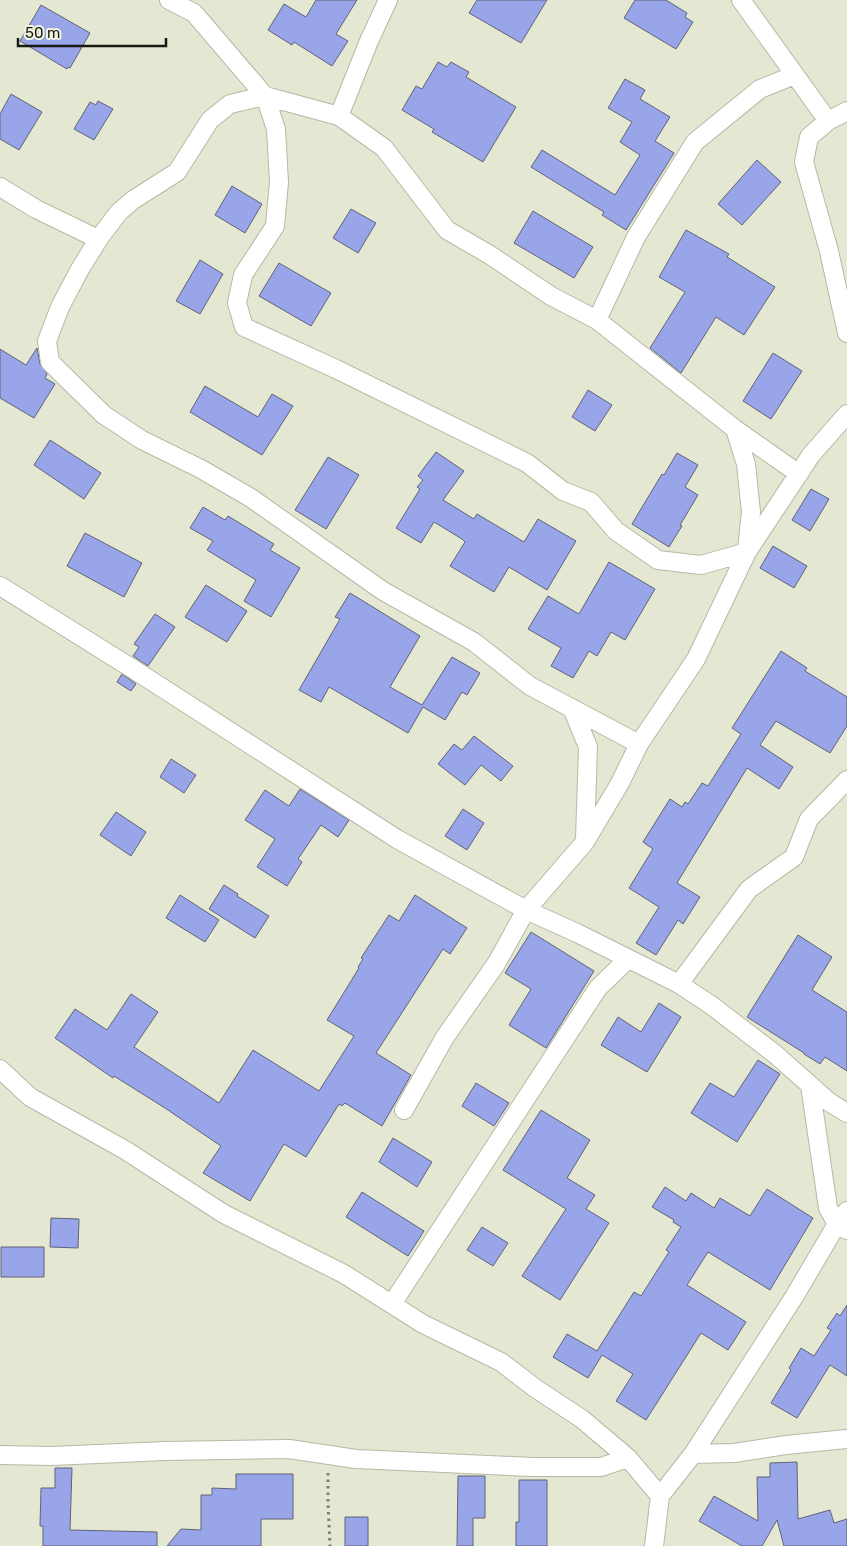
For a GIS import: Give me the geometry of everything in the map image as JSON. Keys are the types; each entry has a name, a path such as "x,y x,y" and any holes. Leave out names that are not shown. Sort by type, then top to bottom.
{"street":[{"path":"169,0 194,13 265,96 276,128 279,182 275,226 243,275 237,303 244,327 336,369 528,463 564,491 591,502 616,531 658,560 701,565 747,552"},
{"path":"339,116 369,41 388,0"},
{"path":"741,0 828,121"},
{"path":"597,320 636,237 695,142 760,90 795,76"},
{"path":"639,744 530,686 474,642 383,591 236,489 201,469 142,440 104,415 56,370 50,362 47,341 60,308 98,239 119,212 132,200 177,172 210,120 230,104 265,96 339,116 384,148 447,230 490,255 551,296 597,320 735,430 799,474"},
{"path":"847,111 828,121 809,137 804,162 829,251 847,333"},
{"path":"0,187 36,209 98,239"},
{"path":"404,1110 445,1037 496,964 526,910 585,842 620,783 639,744 696,660 747,552 811,456 847,414"},
{"path":"735,430 746,464 751,512 747,552"},
{"path":"0,586 397,839 526,910 679,984 712,1005 775,1054 829,1102 847,1114"},
{"path":"572,708 588,747 585,842"},
{"path":"679,984 749,890 794,857 809,819 847,780"},
{"path":"392,1304 559,1045 598,988 628,959"},
{"path":"0,1069 30,1097 125,1150 224,1214 344,1274 423,1324 501,1362 535,1388 582,1419 628,1458 660,1496"},
{"path":"654,1546 660,1496 693,1454 844,1222 828,1208 810,1085"},
{"path":"693,1454 734,1453 786,1444 847,1439"},
{"path":"0,1455 52,1456 165,1451 289,1449 356,1459 533,1467 601,1467 628,1458"}],"path":[{"path":"328,1455 330,1546"}],"building":[{"path":"316,0 357,0 336,34 348,41 332,66 294,42 292,45 268,30 284,4 306,17"},
{"path":"477,0 547,0 521,43 469,13"},
{"path":"635,0 666,0 687,13 685,17 693,22 676,49 624,18"},
{"path":"41,5 90,33 70,68 68,67 67,69 20,41"},
{"path":"438,62 447,67 451,62 469,72 466,77 516,107 483,162 432,132 434,129 402,110 416,86 422,89"},
{"path":"625,79 645,90 640,99 670,117 655,141 674,153 626,230 602,215 604,212 531,167 542,150 615,195 640,155 620,142 632,122 608,108"},
{"path":"11,94 42,112 19,150 0,139 0,114"},
{"path":"98,101 113,109 94,140 74,129 90,102 96,105"},
{"path":"757,160 781,182 742,225 718,204"},
{"path":"232,186 262,204 245,233 215,215"},
{"path":"351,209 376,223 358,253 333,238"},
{"path":"533,211 593,247 574,278 514,243"},
{"path":"686,230 729,254 727,257 775,287 744,335 716,317 681,373 650,348 685,292 659,277"},
{"path":"200,260 223,274 200,314 176,301"},
{"path":"279,263 331,293 311,326 259,296"},
{"path":"37,348 40,364 47,374 45,378 55,384 34,418 0,398 0,349 26,365"},
{"path":"773,353 802,371 771,419 743,401"},
{"path":"205,386 258,417 272,394 293,406 262,455 190,412"},
{"path":"588,390 612,405 595,431 572,417"},
{"path":"50,440 101,473 84,499 34,465"},
{"path":"436,452 464,471 443,500 474,519 477,514 524,542 538,519 576,541 547,590 509,567 494,592 450,566 465,542 462,539 434,522 421,543 396,528 420,489 417,487 423,480 418,476"},
{"path":"677,453 698,465 685,487 698,495 669,547 632,524"},
{"path":"328,457 359,475 326,529 295,510"},
{"path":"811,489 829,499 810,531 792,520"},
{"path":"203,507 225,520 228,516 274,544 270,550 300,568 271,617 244,601 256,580 207,550 213,541 190,528"},
{"path":"85,533 142,563 124,597 67,566"},
{"path":"773,546 807,566 794,588 760,568"},
{"path":"609,562 655,589 625,640 611,632 597,656 589,651 573,678 551,666 561,648 528,629 548,596 579,614"},
{"path":"206,585 247,611 227,642 185,617"},
{"path":"350,593 420,636 390,687 422,705 452,657 480,673 467,695 462,692 445,720 423,707 408,733 329,687 321,702 299,690 340,619 335,617"},
{"path":"155,614 175,627 148,666 133,656 139,647 134,644"},
{"path":"781,651 807,668 805,671 847,697 847,726 830,753 776,721 760,745 793,767 779,789 747,768 677,883 700,897 683,924 678,920 656,955 636,943 659,907 629,888 653,849 643,842 670,799 682,807 685,802 688,804 702,783 708,786 741,734 732,728"},
{"path":"122,674 136,684 131,691 117,682"},
{"path":"474,736 513,766 501,781 481,765 465,785 438,764 454,744 462,750"},
{"path":"171,759 196,775 184,793 160,777"},
{"path":"300,789 349,820 338,837 321,825 298,859 302,862 287,886 257,867 275,839 245,820 265,790 289,806"},
{"path":"463,809 484,823 467,850 445,836"},
{"path":"116,812 146,832 131,856 100,835"},
{"path":"224,885 238,894 237,896 269,916 255,938 209,909"},
{"path":"180,895 219,920 205,942 166,918"},
{"path":"415,895 467,928 450,954 443,949 376,1053 411,1075 382,1126 345,1103 342,1106 339,1104 306,1157 284,1144 250,1201 203,1173 221,1146 165,1108 114,1076 113,1078 55,1038 75,1009 107,1030 131,994 158,1012 134,1047 219,1103 253,1050 319,1091 354,1036 327,1020 359,968 363,959 361,958 389,915 399,921"},
{"path":"531,932 594,971 546,1048 509,1025 531,989 505,973"},
{"path":"798,935 832,957 812,990 847,1012 847,1071 825,1057 820,1064 747,1017"},
{"path":"659,1003 681,1017 647,1072 601,1045 618,1017 641,1032"},
{"path":"758,1060 780,1074 737,1142 691,1113 710,1083 734,1097"},
{"path":"476,1083 509,1103 494,1126 462,1106"},
{"path":"541,1110 590,1140 567,1178 595,1195 586,1209 609,1223 560,1300 522,1276 566,1209 503,1170"},
{"path":"393,1138 432,1162 417,1187 379,1162"},
{"path":"665,1187 686,1201 691,1193 714,1208 720,1198 750,1216 767,1189 813,1218 770,1290 708,1252 687,1285 746,1322 728,1350 701,1333 646,1420 616,1401 633,1374 602,1355 588,1378 553,1357 567,1334 597,1351 634,1292 641,1296 669,1252 666,1250 681,1227 673,1222 674,1220 652,1207"},
{"path":"362,1192 424,1231 408,1256 346,1217"},
{"path":"51,1218 79,1219 78,1248 50,1247"},
{"path":"482,1227 508,1243 493,1266 467,1250"},
{"path":"1,1247 44,1247 44,1277 1,1277"},
{"path":"847,1305 847,1376 830,1365 797,1418 771,1403 791,1370 789,1368 801,1348 814,1356 831,1330 827,1328 837,1313 840,1316"},
{"path":"797,1462 798,1519 830,1510 834,1523 847,1519 847,1546 784,1546 777,1520 762,1546 742,1546 699,1521 714,1496 758,1521 757,1477 770,1477 770,1463"},
{"path":"55,1468 72,1468 70,1530 157,1532 157,1546 43,1546 43,1526 40,1526 41,1488 55,1488"},
{"path":"236,1474 293,1474 293,1519 261,1519 261,1546 167,1546 181,1529 201,1530 201,1495 212,1495 212,1488 236,1489"},
{"path":"458,1476 485,1476 485,1518 473,1518 473,1546 457,1546"},
{"path":"519,1480 547,1480 547,1546 516,1546 516,1522 519,1522"},
{"path":"345,1517 368,1517 368,1546 345,1546"}]}
